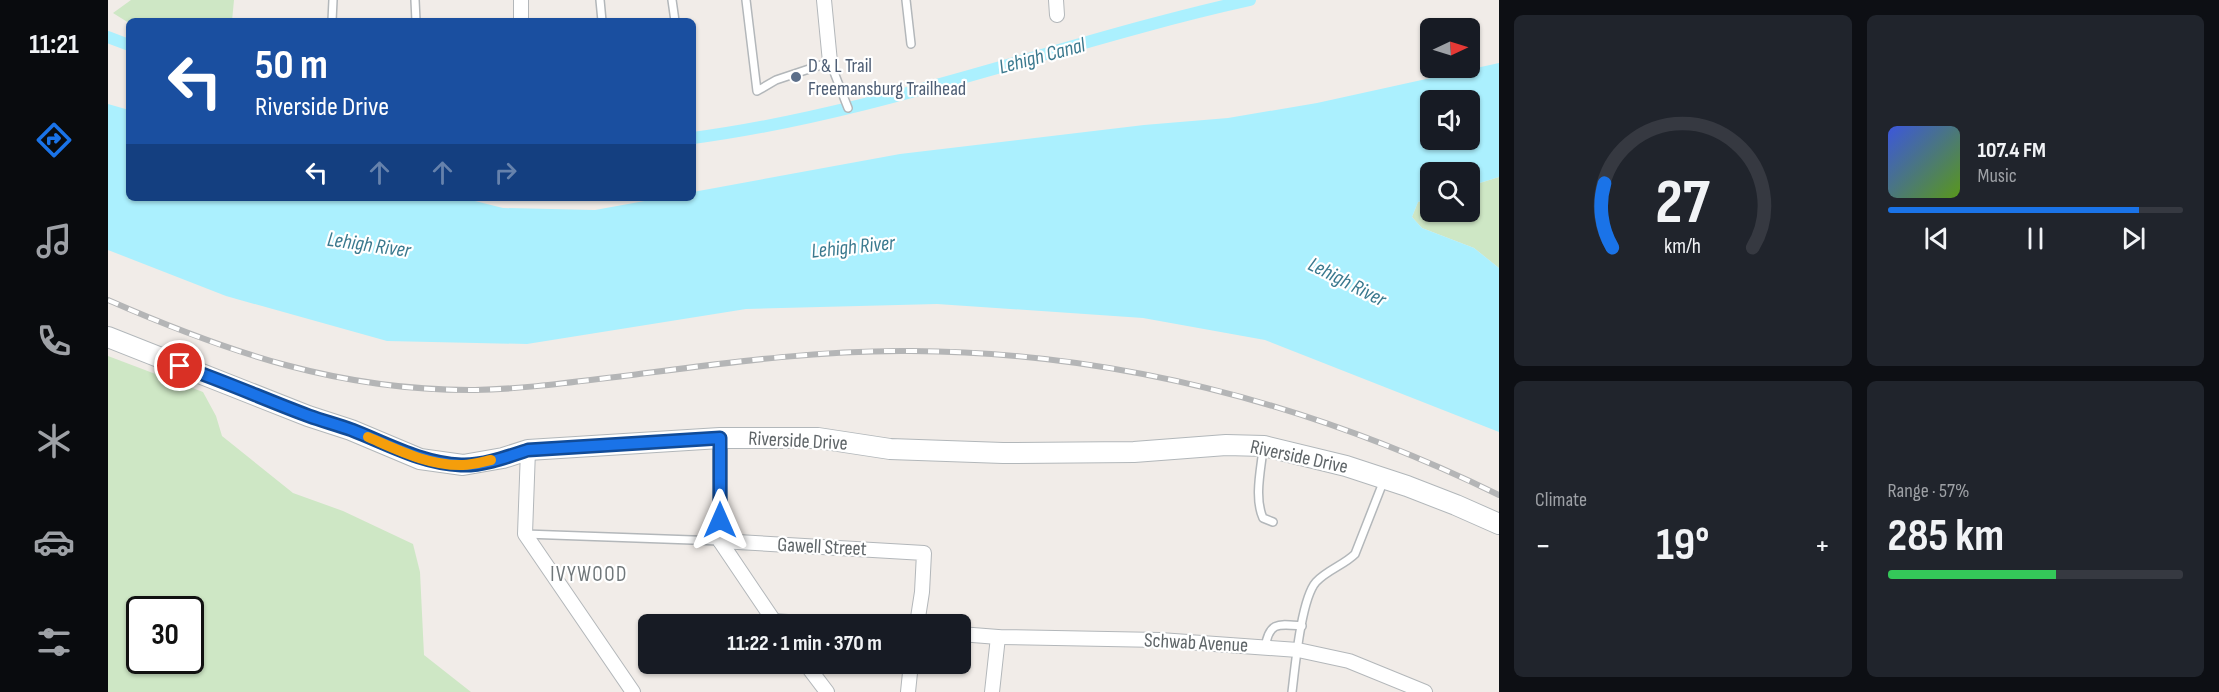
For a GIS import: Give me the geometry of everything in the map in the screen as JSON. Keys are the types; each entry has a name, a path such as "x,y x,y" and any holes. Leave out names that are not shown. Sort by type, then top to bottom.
{"street":[{"path":"521,0 521,18"},
{"path":"824,0 830,62"},
{"path":"1056,0 1057,15"},
{"name":"Riverside Drive","path":"108,337 308,416 351,430 420,459 463,465 503,458 528,450 720,438 818,438 890,449 1003,453 1134,452 1226,445 1264,446 1346,466 1456,505 1499,524"},
{"path":"720,438 720,541 769,614"},
{"path":"528,450 525,534 633,692"},
{"name":"Gawell Street","path":"720,541 924,553 919,614"},
{"name":"Schwab Avenue","path":"971,635 998,638 1160,640 1298,650 1349,662 1425,692"},
{"path":"992,692 998,638"},
{"path":"813,674 827,692"},
{"path":"908,692 910,674"}],"lane":[{"path":"332,18 333,0"},
{"path":"415,0 416,18"},
{"path":"600,0 602,18"},
{"path":"672,0 675,18"},
{"path":"746,0 757,91 776,80 830,62 848,108"},
{"path":"906,0 911,44"},
{"path":"1264,446 1260,512 1263,518 1273,522"},
{"path":"1292,692 1302,626 1316,582 1355,554 1384,479"},
{"path":"525,534 720,541"},
{"path":"1265,648 1270,629 1276,625 1302,626"}],"green space":[{"path":"131,0 234,0 232,18 126,18 126,21 113,13"},
{"path":"1499,177 1499,268 1474,248 1422,228 1412,217 1420,201 1420,222 1480,222 1480,183"},
{"path":"108,356 203,392 216,416 222,436 293,493 343,511 413,544 420,572 424,655 471,692 108,692"}],"water":[{"name":"Lehigh River","path":"1499,63 1499,177 1480,183 1480,162 1420,162 1420,201 1412,217 1422,228 1474,248 1499,268 1499,432 1265,340 1143,318 937,304 746,309 527,344 387,341 226,296 108,250 108,104 126,109 126,201 475,201 503,208 595,210 644,201 696,201 696,191 900,154 1144,125 1228,118 1317,103 1431,78 1480,78 1480,67"}],"waterway":[{"name":"Lehigh Canal","path":"696,138 764,127 834,112 1111,35 1250,0"},
{"name":"Lehigh Canal","path":"108,37 126,44"}],"railway":[{"path":"108,300 198,337 287,365 378,384 426,389 475,390 534,386 736,362 876,351 988,354 1064,361 1139,373 1286,410 1429,463 1499,495"}],"slow traffic":[{"path":"368,437 420,459 441,463 463,465 491,460"}],"place":[{"name":"D & L Trail Freemansburg Trailhead","path":"796,77"}],"district":[{"name":"IVYWOOD","path":"589,574"}],"route":[{"path":"180,366 232,384 308,416 351,430 420,459 441,463 463,465 503,458 528,450 720,438 720,520"}]}
